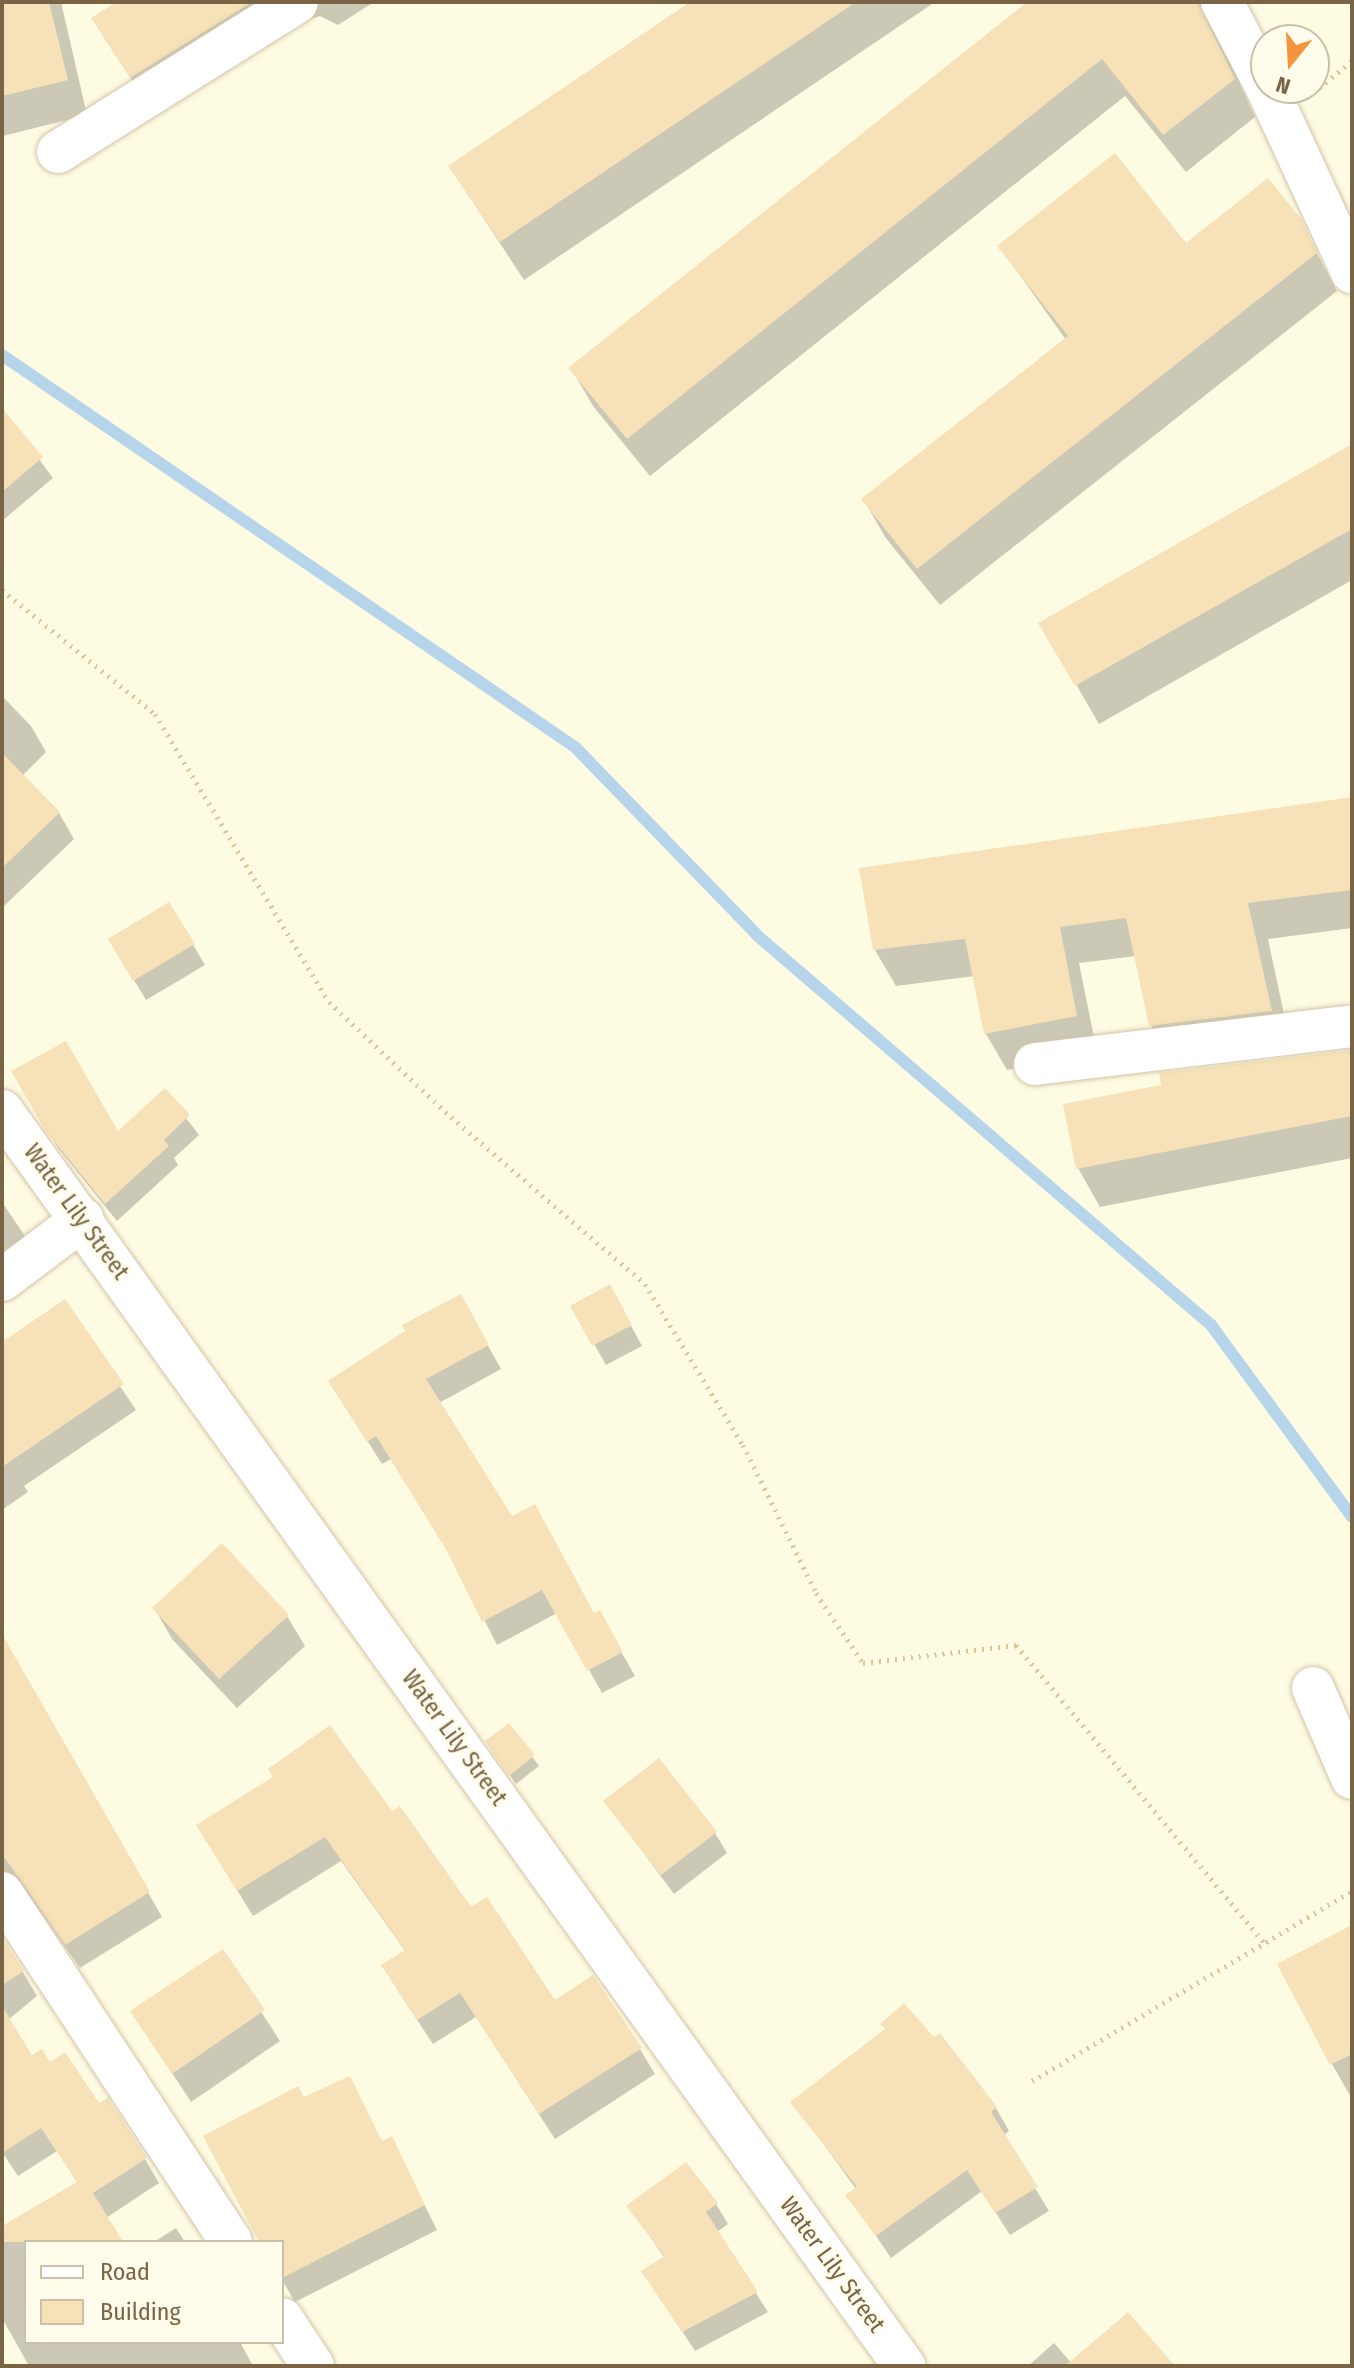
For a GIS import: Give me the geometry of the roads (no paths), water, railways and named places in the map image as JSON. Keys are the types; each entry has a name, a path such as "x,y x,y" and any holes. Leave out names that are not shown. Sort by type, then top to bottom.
{"street":[{"path":"58,152 297,2"},
{"path":"1222,2 1250,56"},
{"path":"1274,104 1352,272"},
{"path":"1035,1064 1352,1026"},
{"name":"Water Lily Street","path":"2,1111 83,1219 893,2362"},
{"path":"2,1280 83,1219"},
{"path":"1313,1688 1352,1778"},
{"path":"2,1893 230,2240"},
{"path":"284,2322 313,2366"}],"waterway":[{"path":"2,355 575,747 759,937 1211,1325 1352,1517"}]}
